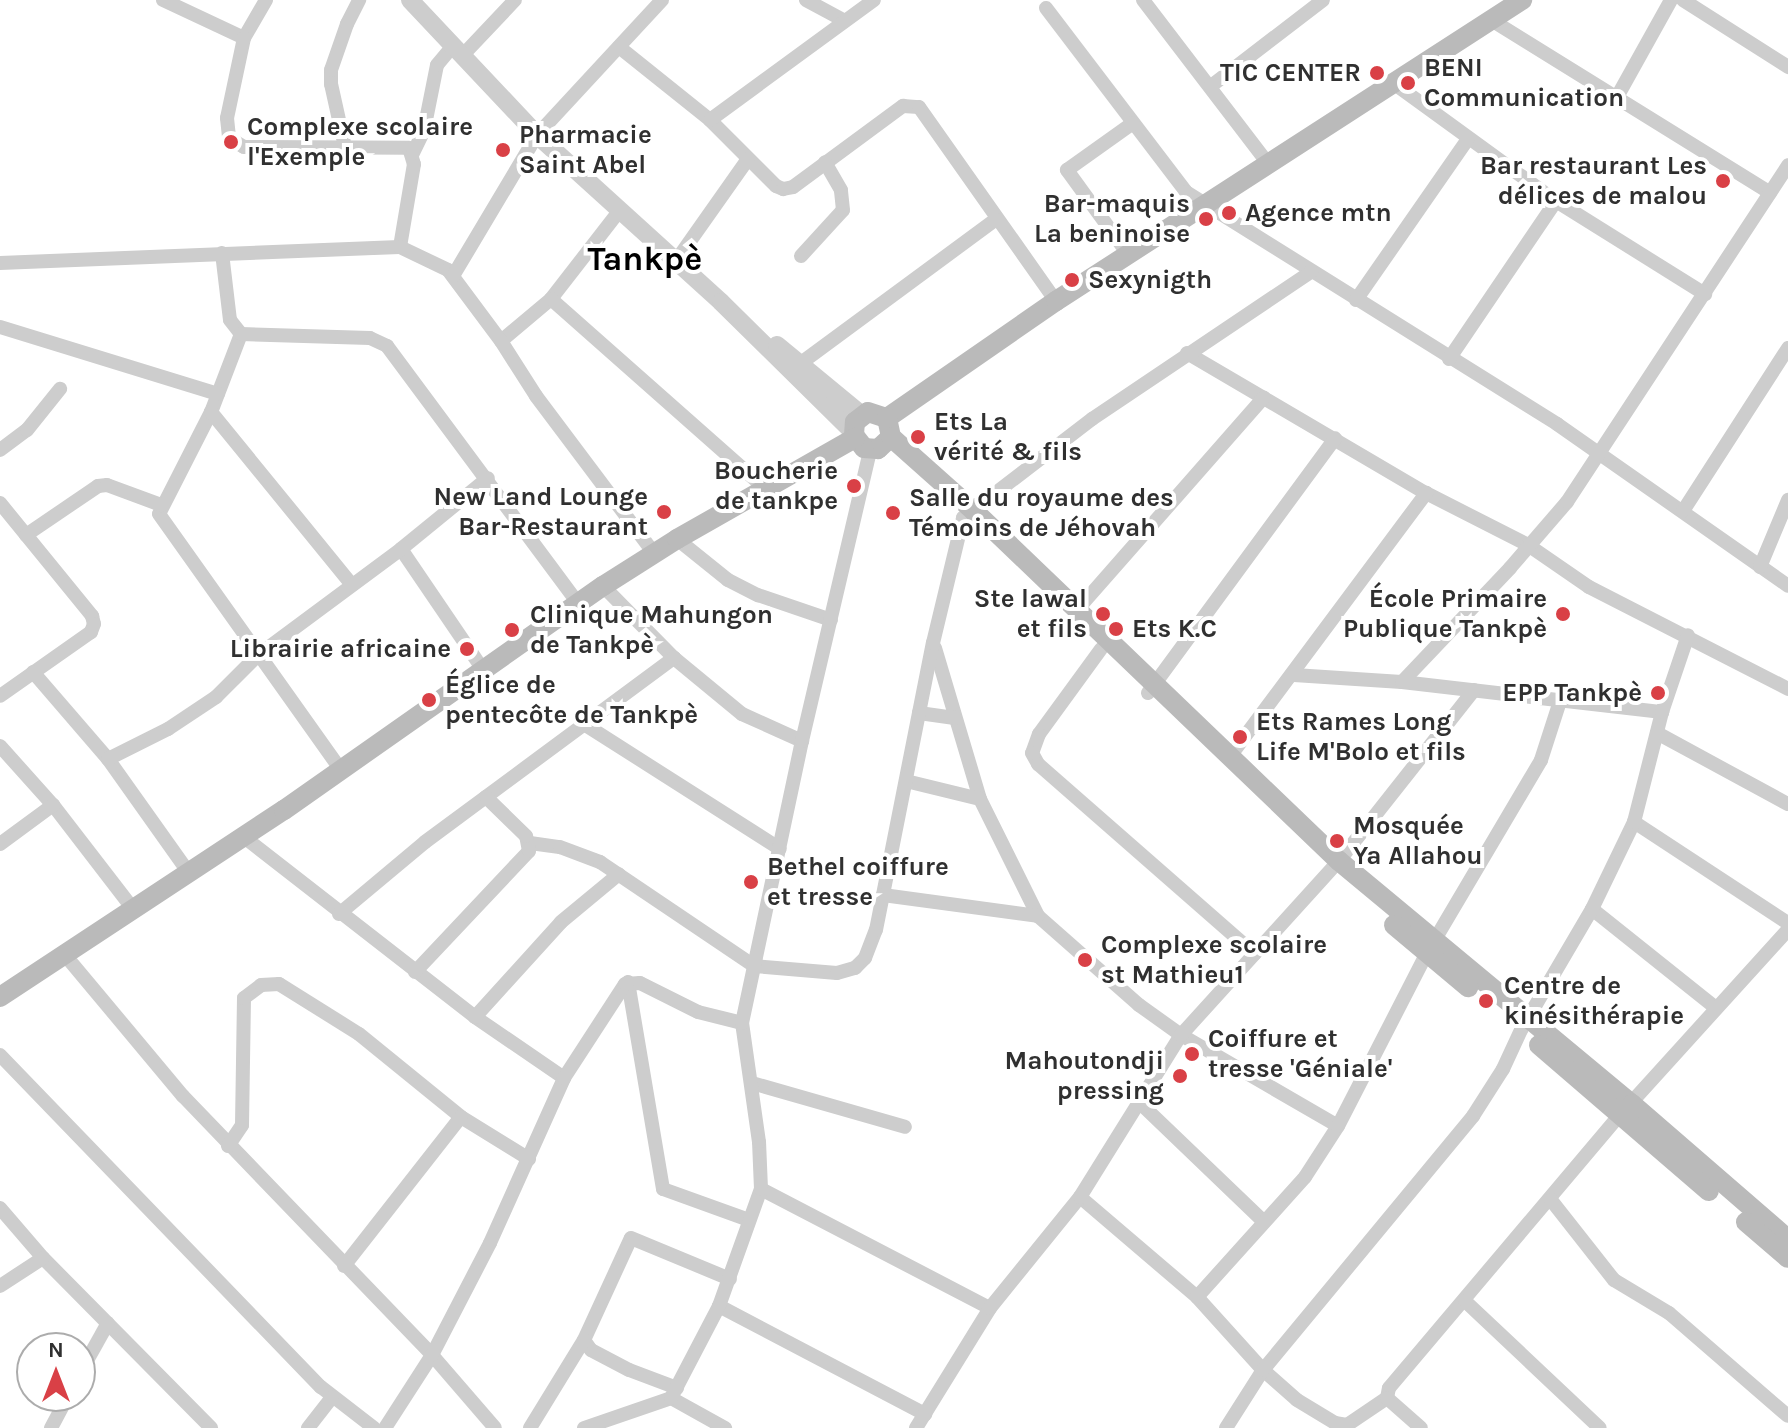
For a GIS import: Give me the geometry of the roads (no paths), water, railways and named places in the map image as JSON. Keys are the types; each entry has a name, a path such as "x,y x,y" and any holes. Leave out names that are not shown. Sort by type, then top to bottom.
{"main road":[{"path":"0,997 244,837 603,586 765,488 872,434 1056,301 1522,0"},
{"path":"872,434 1077,610 1152,689 1335,866 1626,1110 1788,1239"},
{"path":"968,514 1101,649 1231,755 1335,866"},
{"path":"1626,1110 1788,1258"}],"street":[{"path":"163,0 244,38"},
{"path":"266,0 244,38 227,118 229,138 244,147 401,146 413,153"},
{"path":"345,147 331,84 331,70 359,0"},
{"path":"410,0 537,135 872,434"},
{"path":"400,247 413,153 424,130 437,65 515,0"},
{"path":"453,276 537,135 662,0"},
{"path":"806,0 845,21"},
{"path":"710,120 874,0"},
{"path":"1143,0 1267,162"},
{"path":"1211,86 1323,0"},
{"path":"1617,97 1671,0"},
{"path":"1683,0 1788,67"},
{"path":"1046,8 1170,174 1203,205 1599,453 1788,586"},
{"path":"1493,21 1770,193"},
{"path":"619,47 710,120 776,186 783,189 793,187 903,106 919,107 1056,301"},
{"path":"1392,82 1467,140 1556,201 1705,294"},
{"path":"1128,254 1067,170 1133,123"},
{"path":"1356,300 1467,140"},
{"path":"676,261 748,159"},
{"path":"801,256 843,210 841,190 825,162"},
{"path":"1402,682 1510,568 1567,502 1770,193 1786,174"},
{"path":"1449,359 1556,201"},
{"path":"501,341 551,299 620,210"},
{"path":"801,363 996,219"},
{"path":"0,263 400,247 453,276 501,341 536,396 654,553"},
{"path":"222,253 230,320 241,334"},
{"path":"486,797 530,843 584,854 619,874 754,966 837,973 855,968 870,945 883,895 933,643 968,514 1187,353 1311,272"},
{"path":"551,299 765,488"},
{"path":"721,302 801,363 872,434"},
{"path":"0,327 218,394"},
{"path":"241,334 211,412 159,514 162,523 341,770"},
{"path":"241,334 322,334 379,341 387,346 578,603"},
{"path":"1683,511 1788,348"},
{"path":"1187,353 1426,493 1528,545 1589,587 1688,635 1788,689"},
{"path":"0,450 27,430 60,389"},
{"path":"1077,610 1264,397"},
{"path":"211,412 352,585"},
{"path":"584,1428 674,1393 719,1306 761,1189 752,1083 742,1023 872,434"},
{"path":"1152,689 1335,438"},
{"path":"108,759 168,729 216,697 257,656 401,549 488,478"},
{"path":"26,535 98,486 107,485 161,505"},
{"path":"1231,755 1294,675 1426,493"},
{"path":"1760,567 1788,500"},
{"path":"0,503 92,616 94,624 91,632 33,672 2,689"},
{"path":"677,539 728,580 758,595 831,620"},
{"path":"401,549 484,671"},
{"path":"603,586 674,658 742,714 802,741"},
{"path":"1226,1428 1263,1370 1473,1116 1503,1069 1524,1024 1592,909 1634,822 1662,712 1688,635"},
{"path":"933,643 980,799 1038,916 1139,1005 1181,1035 1338,1126"},
{"path":"1101,649 1039,734 1032,753 1038,764 1255,954"},
{"path":"339,914 389,870 674,658"},
{"path":"33,672 108,759 189,873"},
{"path":"1294,675 1402,682 1662,712"},
{"path":"916,1428 990,1308 1080,1197 1181,1035 1335,866 1474,690"},
{"path":"1197,1297 1305,1177 1338,1126 1431,948 1541,760 1560,701"},
{"path":"919,713 955,718"},
{"path":"584,724 780,849"},
{"path":"1657,733 1788,804"},
{"path":"0,746 53,805 134,910"},
{"path":"906,781 980,799"},
{"path":"0,844 53,805"},
{"path":"1634,822 1788,923"},
{"path":"244,837 415,972 564,1078"},
{"path":"415,972 529,851 530,843"},
{"path":"475,1017 561,922 619,874"},
{"path":"883,895 1038,916"},
{"path":"1592,909 1716,1008"},
{"path":"1080,1197 1197,1297 1263,1370 1297,1400 1335,1423 1347,1425 1387,1398 1389,1388 1626,1110 1788,930"},
{"path":"65,955 228,1146 432,1355 495,1428"},
{"path":"628,982 640,983 698,1012 742,1023"},
{"path":"385,1428 432,1355 529,1159 564,1078 628,982"},
{"path":"628,982 663,1189 749,1220"},
{"path":"228,1146 242,1125 244,998 261,985 279,984 359,1034 461,1117 529,1159"},
{"path":"0,1055 332,1397 374,1428"},
{"path":"752,1083 905,1127"},
{"path":"1140,1103 1263,1221"},
{"path":"344,1266 461,1117"},
{"path":"761,1189 990,1308"},
{"path":"1551,1200 1614,1280 1669,1313 1788,1416"},
{"path":"0,1208 43,1258 211,1428"},
{"path":"530,1428 584,1340 631,1238 730,1279"},
{"path":"0,1286 43,1258"},
{"path":"1465,1301 1600,1428"},
{"path":"719,1306 925,1414"},
{"path":"96,1344 108,1323"},
{"path":"584,1340 591,1350 674,1393 725,1428"},
{"path":"308,1428 332,1397"},
{"path":"1387,1398 1421,1428"}],"place":[{"name":"TIC CENTER","path":"1377,73"},
{"name":"BENI Communication","path":"1408,83"},
{"name":"Complexe scolaire l'Exemple","path":"231,142"},
{"name":"Pharmacie Saint Abel","path":"503,150"},
{"name":"Bar restaurant Les délices de malou","path":"1723,181"},
{"name":"Agence mtn","path":"1229,213"},
{"name":"Bar-maquis La beninoise","path":"1206,219"},
{"name":"Sexynigth","path":"1072,280"},
{"name":"Ets La vérité & fils","path":"918,437"},
{"name":"Boucherie de tankpe","path":"854,486"},
{"name":"New Land Lounge Bar-Restaurant","path":"664,512"},
{"name":"Salle du royaume des Témoins de Jéhovah","path":"893,513"},
{"name":"Ste lawal et fils","path":"1103,614"},
{"name":"École Primaire Publique Tankpè","path":"1563,614"},
{"name":"Ets K.C","path":"1116,629"},
{"name":"Clinique Mahungon de Tankpè","path":"512,630"},
{"name":"Librairie africaine","path":"467,649"},
{"name":"EPP Tankpè","path":"1658,693"},
{"name":"Églice de pentecôte de Tankpè","path":"429,700"},
{"name":"Ets Rames Long Life M'Bolo et fils","path":"1240,737"},
{"name":"Mosquée Ya Allahou","path":"1337,841"},
{"name":"Bethel coiffure et tresse","path":"751,882"},
{"name":"Complexe scolaire st Mathieu1","path":"1085,960"},
{"name":"Centre de kinésithérapie","path":"1486,1001"},
{"name":"Coiffure et tresse 'Géniale'","path":"1192,1054"},
{"name":"Mahoutondji pressing","path":"1180,1076"}],"district":[{"name":"Tankpè","path":"645,260"}]}
